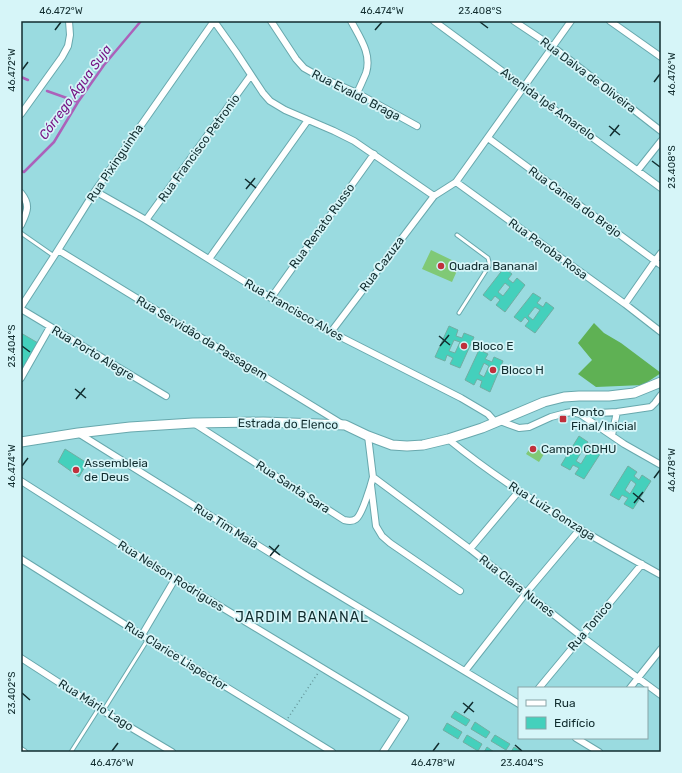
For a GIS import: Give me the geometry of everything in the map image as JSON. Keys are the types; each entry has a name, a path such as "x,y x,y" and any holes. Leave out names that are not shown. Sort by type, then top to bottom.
{"street":[{"path":"21,114 62,57 68,46 70,35 69,21"},
{"path":"214,21 270,101 285,110 354,141 434,196 456,182 571,21"},
{"name":"Rua Pixinguinha","path":"21,308 95,191 214,21"},
{"name":"Rua Evaldo Braga","path":"271,21 296,59 304,68 358,94 417,126"},
{"path":"351,21 366,49 368,60 366,72 358,94"},
{"name":"Avenida Ipê Amarelo","path":"434,21 661,188"},
{"name":"Rua Dalva de Oliveira","path":"514,21 553,47 661,131"},
{"path":"610,21 661,57"},
{"name":"Rua Francisco Petronio","path":"146,220 251,75"},
{"path":"209,259 308,120"},
{"name":"Rua Canela do Brejo","path":"488,138 661,266"},
{"path":"638,170 661,141"},
{"name":"Rua Renato Russo","path":"271,298 374,154"},
{"name":"Rua Peroba Rosa","path":"456,182 625,304 661,332"},
{"name":"Rua Francisco Alves","path":"95,191 146,220 271,298 330,332 461,398 488,414 498,422"},
{"path":"21,193 26,199 28,206 26,215 21,225"},
{"name":"Rua Cazuza","path":"330,332 434,196"},
{"name":"Rua Servidão da Passagem","path":"56,253 345,426"},
{"path":"625,304 661,253"},
{"name":"Rua Porto Alegre","path":"21,308 166,396"},
{"path":"21,378 50,327"},
{"name":"Estrada do Elenco","path":"21,442 130,427 193,423 263,422 345,426 392,444 407,446 423,445 482,428 544,402 564,397 609,396 634,393 661,382"},
{"path":"498,422 519,428 529,427 551,417 572,412 580,414 617,412 651,407 661,395"},
{"path":"612,435 617,412"},
{"path":"580,414 637,452 661,465"},
{"name":"Rua Santa Sara","path":"193,423 344,520 355,520 359,515 372,481"},
{"name":"Rua Tim Maia","path":"78,433 307,576 518,703"},
{"path":"368,436 376,526 382,536 390,543 460,591"},
{"name":"Rua Luiz Gonzaga","path":"448,439 487,470 519,491 580,529 661,575"},
{"name":"Rua Nelson Rodrigues","path":"21,481 175,579 405,718 383,752"},
{"name":"Rua Clara Nunes","path":"372,481 470,549 581,636 661,695"},
{"path":"470,549 519,491"},
{"path":"465,671 526,593 580,529"},
{"name":"Rua Clarice Lispector","path":"21,559 332,752"},
{"name":"Rua Tonico","path":"540,687 642,564"},
{"path":"142,635 175,579"},
{"path":"631,687 661,649"},
{"name":"Rua Mário Lago","path":"21,658 172,752"},
{"path":"578,739 599,752"},
{"path":"586,744 589,739"}],"lane":[{"path":"21,233 56,253"},
{"path":"457,235 488,258 489,262 489,266 460,314"},
{"path":"71,752 102,709 148,639"}],"path":[{"path":"285,723 322,668"}],"green space":[{"name":"Quadra Bananal","path":"431,250 460,264 452,282 422,269"},
{"path":"594,323 604,333 621,343 661,373 643,385 596,387 578,374 592,360 578,343"},
{"name":"Campo CDHU","path":"532,445 544,454 539,462 526,454"}],"building":[{"path":"504,268 512,274 508,279 513,283 517,278 525,285 505,312 496,305 500,300 495,296 491,301 483,295","holes":["505,283 510,287 503,296 498,292"]},
{"path":"533,293 541,298 537,303 543,307 546,302 554,308 535,333 525,326 529,321 525,317 521,322 514,317","holes":["535,307 540,310 533,320 528,316"]},
{"name":"Bloco E","path":"449,326 458,330 456,336 462,338 464,333 474,337 460,368 450,364 453,358 447,355 445,361 435,357","holes":["454,340 460,342 455,353 449,351"]},
{"path":"21,333 38,343 21,374"},
{"name":"Bloco H","path":"479,350 488,354 485,359 492,362 494,357 503,361 490,392 480,387 482,381 477,379 474,385 465,380","holes":["484,363 489,366 484,377 479,374"]},
{"path":"579,436 588,442 585,447 590,450 593,445 602,451 584,479 575,474 579,468 573,465 570,470 561,465","holes":["582,451 587,454 581,464 576,461"]},
{"name":"Assembleia de Deus","path":"65,449 87,463 79,477 58,462"},
{"path":"628,466 637,472 634,476 639,480 642,475 651,481 633,509 624,504 628,498 622,495 619,500 610,495","holes":["631,480 636,484 630,494 625,490"]},
{"path":"455,711 470,720 466,726 451,717"},
{"path":"475,722 490,732 486,738 471,729"},
{"path":"447,723 462,732 458,739 443,730"},
{"path":"467,735 482,744 478,751 463,742"},
{"path":"495,735 510,744 506,750 491,741"},
{"path":"487,747 494,752 484,752"},
{"path":"514,747 523,752 511,752"}],"waterway":[{"name":"Córrego Água Suja","path":"21,171 24,172 54,142 78,102 104,65 141,21"},
{"path":"21,77 28,80"},
{"path":"47,91 78,102"}],"place":[{"name":"Quadra Bananal","path":"441,266"},
{"name":"Bloco E","path":"464,346"},
{"name":"Bloco H","path":"493,370"},
{"name":"Ponto Final/Inicial","path":"563,419"},
{"name":"Campo CDHU","path":"533,449"},
{"name":"Assembleia de Deus","path":"76,470"}],"district":[{"name":"JARDIM BANANAL","path":"302,617"}]}
